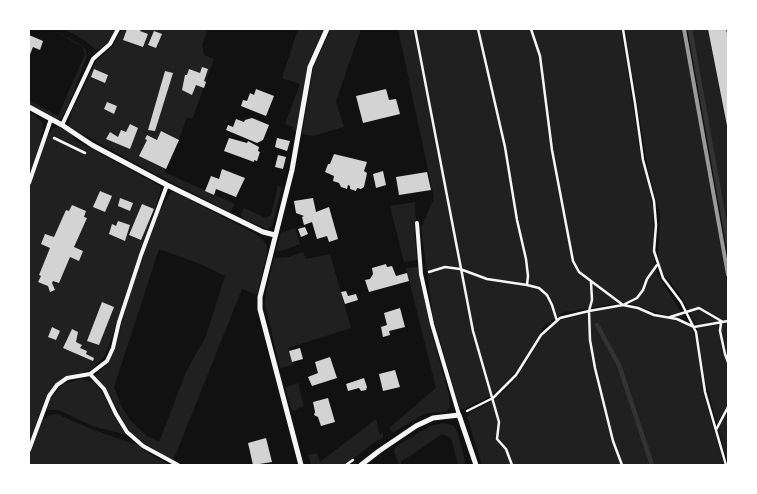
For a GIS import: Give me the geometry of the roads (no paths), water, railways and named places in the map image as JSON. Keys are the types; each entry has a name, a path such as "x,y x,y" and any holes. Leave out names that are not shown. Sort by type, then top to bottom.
{"street":[{"path":"301,465 260,309 260,297 292,170 310,67 327,29"},
{"path":"29,107 62,125 92,145 167,185 275,236"},
{"path":"361,465 378,451 416,426 433,418 459,414 476,465"}],"lane":[{"path":"62,125 93,59 110,44 118,29"},
{"path":"29,183 51,120"},
{"path":"29,450 49,396 58,385 67,378 90,374 107,360 113,348 138,264 167,185"},
{"path":"417,223 421,274 432,324 459,414"},
{"path":"90,374 104,390 127,432 143,446 178,465"}],"waterway":[{"path":"690,29 728,242"},
{"path":"597,325 619,365 652,465"}],"railway":[{"path":"684,29 728,275"}]}
